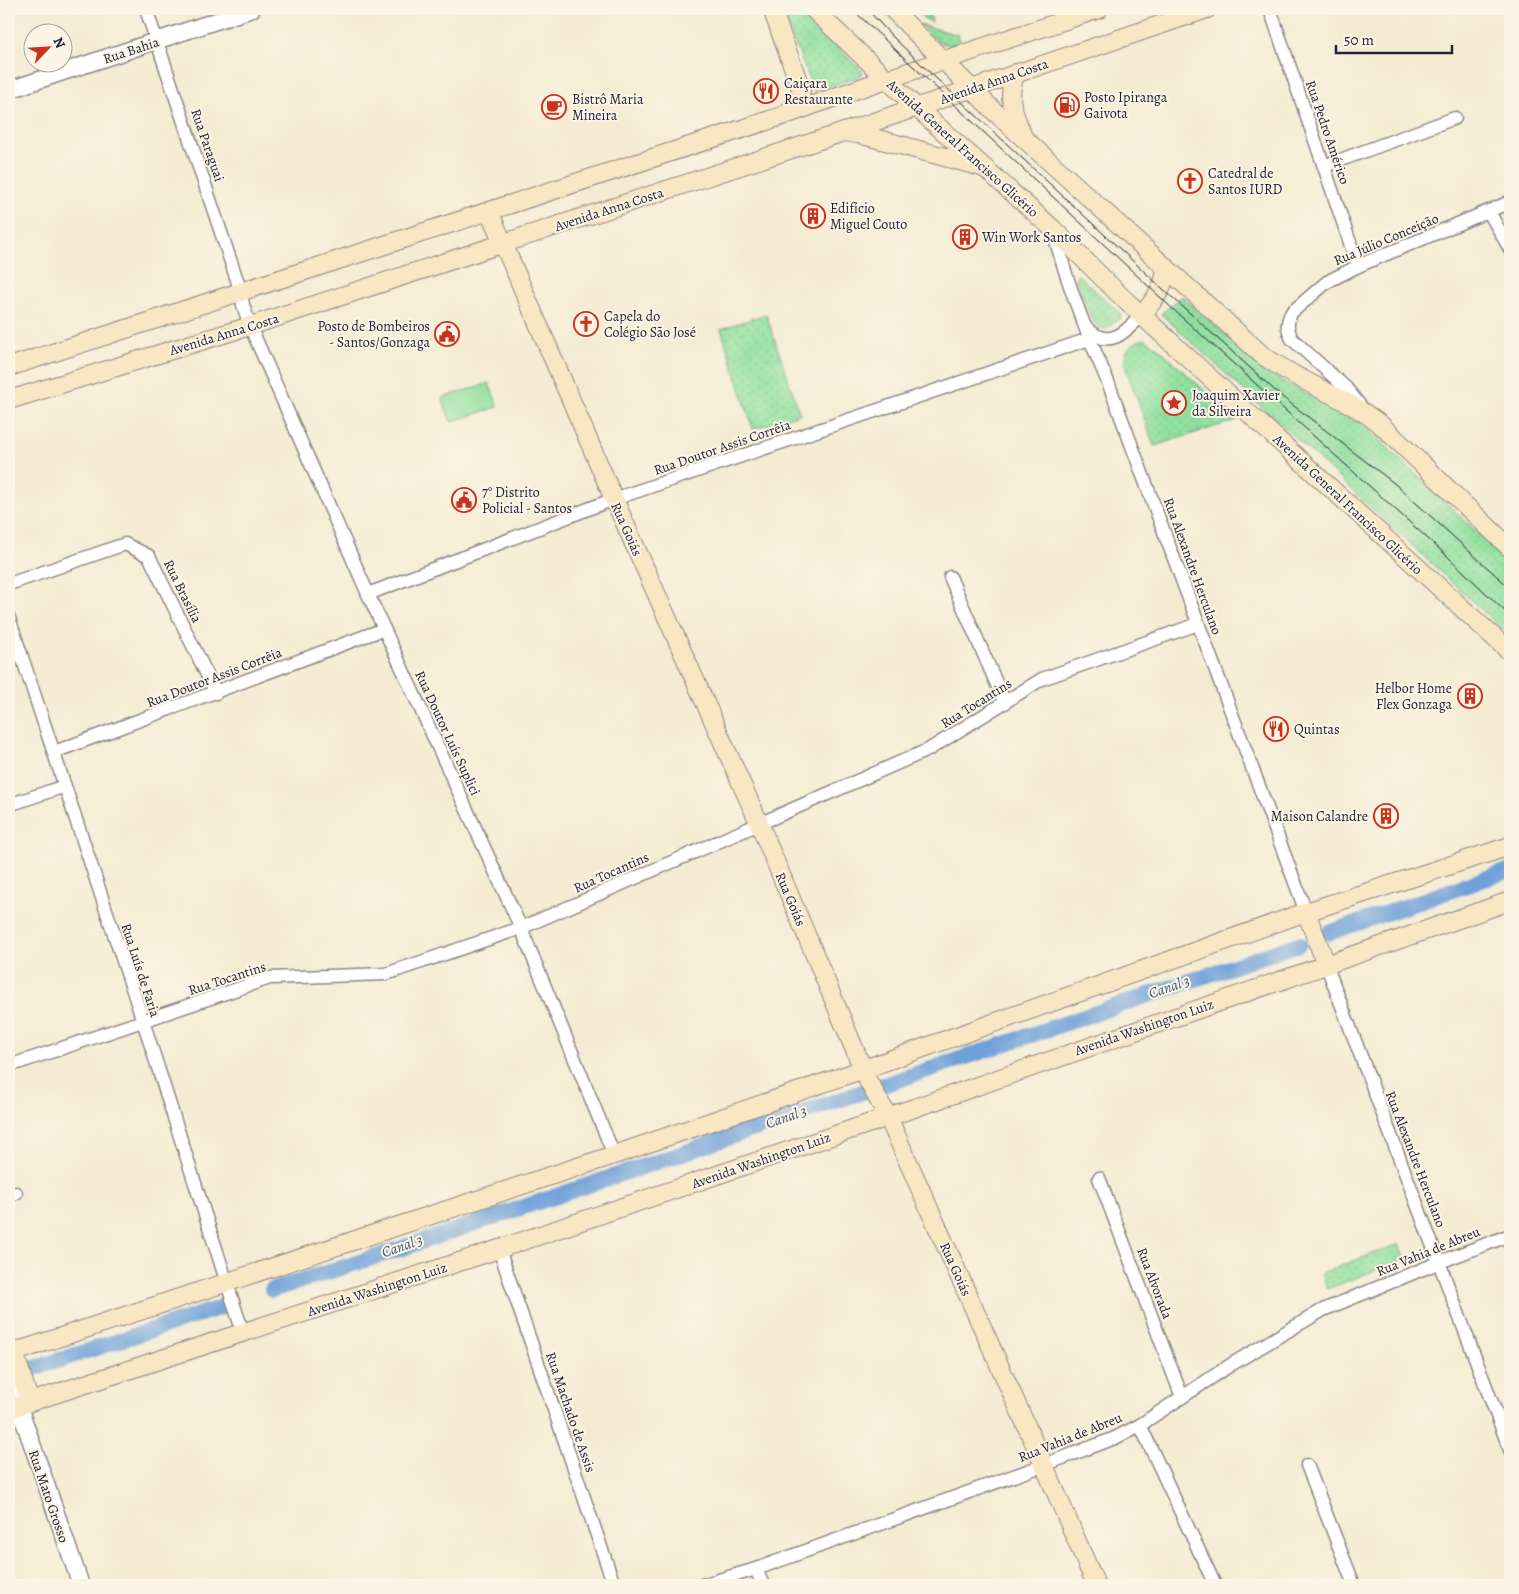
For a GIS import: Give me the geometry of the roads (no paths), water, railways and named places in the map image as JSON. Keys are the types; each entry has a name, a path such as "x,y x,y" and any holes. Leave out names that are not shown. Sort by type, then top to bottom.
{"main road":[{"path":"772,9 801,89 801,96 797,103 785,115"},
{"name":"Avenida General Francisco Glicério","path":"813,9 916,107 1053,229 1142,315 1510,652"},
{"path":"892,9 971,88 1166,268 1273,363 1364,411 1510,548"},
{"path":"9,367 785,115 886,79 1099,9"},
{"name":"Avenida Anna Costa","path":"9,400 248,320 504,243 844,132 1200,10"},
{"path":"1016,73 1010,100 1024,137"},
{"path":"844,132 863,135 985,167"},
{"name":"Rua Goiás","path":"490,211 614,499 758,823 866,1075 884,1110 1096,1585"},
{"path":"1142,315 1162,288 1166,268"},
{"path":"19,1406 11,1353 614,1155 866,1075 1510,846"},
{"name":"Avenida Washington Luiz","path":"19,1406 499,1248 1323,956 1510,900"},
{"path":"1308,917 1323,956"}],"street":[{"name":"Rua Paraguai","path":"146,9 241,292 248,320"},
{"name":"Rua Bahia","path":"9,90 252,9"},
{"name":"Rua Pedro Américo","path":"1270,9 1358,266"},
{"path":"1324,166 1455,118"},
{"name":"Rua Júlio Conceição","path":"1364,411 1346,388 1292,339 1288,333 1287,326 1292,312 1315,291 1338,276 1510,202"},
{"path":"1489,212 1510,249"},
{"name":"Rua Alexandre Herculano","path":"1053,229 1061,263 1089,339 1108,382 1308,917"},
{"path":"1084,325 1096,337 1106,339 1127,329 1142,315"},
{"name":"Rua Doutor Luís Suplici","path":"248,320 368,594 521,928 614,1155"},
{"name":"Rua Doutor Assis Corrêia","path":"368,594 614,499 1089,339"},
{"name":"Rua Brasília","path":"9,584 125,544 149,556 216,693"},
{"path":"950,577 1005,702"},
{"name":"Rua Luís de Faria","path":"9,618 143,1022 225,1282 243,1333"},
{"name":"Rua Tocantins","path":"9,1066 270,978 386,974 521,928 928,750 1042,679 1198,624"},
{"name":"Rua Doutor Assis Corrêia","path":"54,752 384,629"},
{"path":"9,805 65,786"},
{"name":"Rua Alexandre Herculano","path":"1323,956 1510,1450"},
{"name":"Rua Alvorada","path":"1099,1178 1182,1397"},
{"name":"Rua Vahia de Abreu","path":"702,1585 756,1569 1115,1438 1140,1424 1232,1364 1323,1310 1510,1235"},
{"name":"Rua Machado de Assis","path":"499,1248 614,1585"},
{"name":"Rua Mato Grosso","path":"9,1378 81,1585"},
{"path":"1140,1424 1215,1585"},
{"path":"1307,1464 1354,1585"},
{"path":"756,1569 763,1585"}],"waterway":[{"name":"Canal 3","path":"1329,933 1510,870"},
{"name":"Canal 3","path":"272,1290 397,1250 1299,944"},
{"name":"Canal 3","path":"32,1369 225,1306"}],"tram line":[{"path":"852,9 1176,312 1446,555 1510,616"},
{"path":"867,9 924,67 1281,396 1395,484 1510,588"}],"place":[{"name":"Caiçara Restaurante","path":"766,91"},
{"name":"Posto Ipiranga Gaivota","path":"1067,105"},
{"name":"Bistrô Maria Mineira","path":"554,107"},
{"name":"Catedral de Santos IURD","path":"1190,181"},
{"name":"Edifício Miguel Couto","path":"813,216"},
{"name":"Win Work Santos","path":"965,237"},
{"name":"Capela do Colégio São José","path":"586,324"},
{"name":"Posto de Bombeiros - Santos/Gonzaga","path":"447,334"},
{"name":"Joaquim Xavier da Silveira","path":"1174,403"},
{"name":"7° Distrito Policial - Santos","path":"464,500"},
{"name":"Helbor Home Flex Gonzaga","path":"1470,696"},
{"name":"Quintas","path":"1276,729"},
{"name":"Maison Calandre","path":"1386,816"}]}
